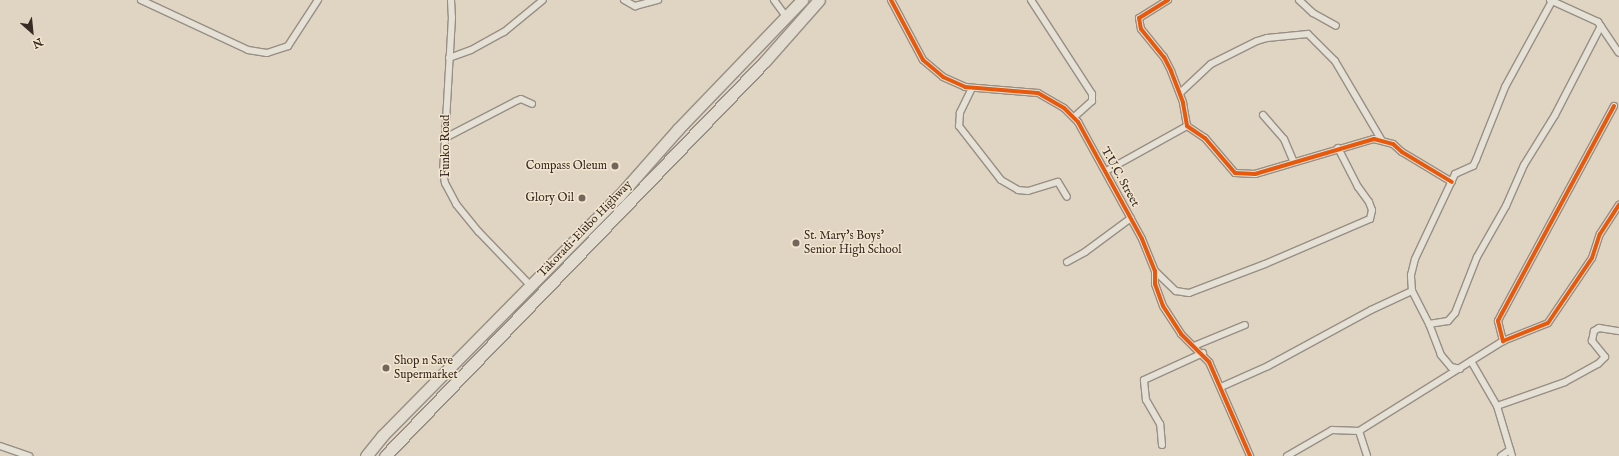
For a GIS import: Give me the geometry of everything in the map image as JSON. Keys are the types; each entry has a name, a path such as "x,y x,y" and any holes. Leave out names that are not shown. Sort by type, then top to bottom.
{"highway":[{"name":"Takoradi-Elubo Highway","path":"366,456 382,436 619,196 678,129 802,0"},
{"name":"Takoradi-Elubo Highway","path":"385,456 765,61 819,0"}],"street":[{"path":"141,0 248,50 267,53 288,46 318,0"},
{"name":"Funko Road","path":"451,0 452,17 443,171 450,193 479,232 530,285"},
{"path":"449,58 470,50 504,32 543,0"},
{"path":"624,0 635,6 641,6 658,0"},
{"path":"774,0 786,18"},
{"name":"T.U.C. Street","path":"891,0 930,68 957,85 972,88 1038,93 1074,117 1106,170 1131,218 1155,271 1156,284 1163,306 1181,334 1203,353 1221,387 1250,456"},
{"path":"1031,0 1092,94 1092,101 1074,117"},
{"path":"1168,0 1139,18 1141,29 1164,57 1180,92 1187,126 1205,138 1235,173 1255,174 1366,139 1381,139"},
{"path":"1299,0 1313,13 1336,26"},
{"path":"1460,369 1451,367 1441,355 1429,324 1412,291 1411,275 1416,259 1455,174 1473,166 1505,87 1551,0 1594,19 1601,26 1619,53"},
{"path":"1429,324 1448,321 1455,313 1477,257 1506,206 1524,165 1555,115 1601,26"},
{"path":"1180,92 1211,64 1257,41 1267,38 1308,34 1335,61 1381,139 1452,182"},
{"path":"972,88 960,113 959,126 996,174 1008,186 1018,190 1028,191 1058,182 1067,197"},
{"path":"445,138 521,99 532,104"},
{"path":"1503,341 1498,321 1614,106"},
{"path":"1262,115 1284,139 1294,162"},
{"path":"1106,170 1187,126"},
{"path":"1155,271 1176,291 1189,293 1266,264 1370,219 1372,210 1369,202 1358,187 1338,148"},
{"path":"1287,456 1332,430 1359,431 1503,341 1548,323 1590,262 1600,234 1619,205"},
{"path":"1067,262 1085,252 1131,218"},
{"path":"1221,387 1268,366 1371,310 1412,291"},
{"path":"1194,346 1245,325"},
{"path":"1497,406 1565,382 1598,364 1605,357 1592,341 1594,331 1599,328 1619,331"},
{"path":"1162,445 1160,424 1146,400 1144,380 1203,353"},
{"path":"1471,361 1497,406 1511,453 1501,456"},
{"path":"1359,431 1367,456"},
{"path":"0,446 29,456"}],"cycle path":[{"path":"891,0 923,60 943,77 965,87 1038,93 1064,108 1078,122 1142,239 1155,271 1155,284 1163,306 1181,334 1209,362 1250,456"},
{"path":"1168,0 1139,18 1141,29 1164,57 1171,71 1183,103 1187,126 1205,138 1235,173 1255,174 1374,139 1393,144 1402,152 1452,182"},
{"path":"1614,106 1498,321 1503,341 1548,323 1592,258 1600,234 1619,205"}],"place":[{"name":"Compass Oleum","path":"615,166"},
{"name":"Glory Oil","path":"582,198"},
{"name":"St. Mary's Boys' Senior High School","path":"796,243"},
{"name":"Shop n Save Supermarket","path":"386,368"}]}
